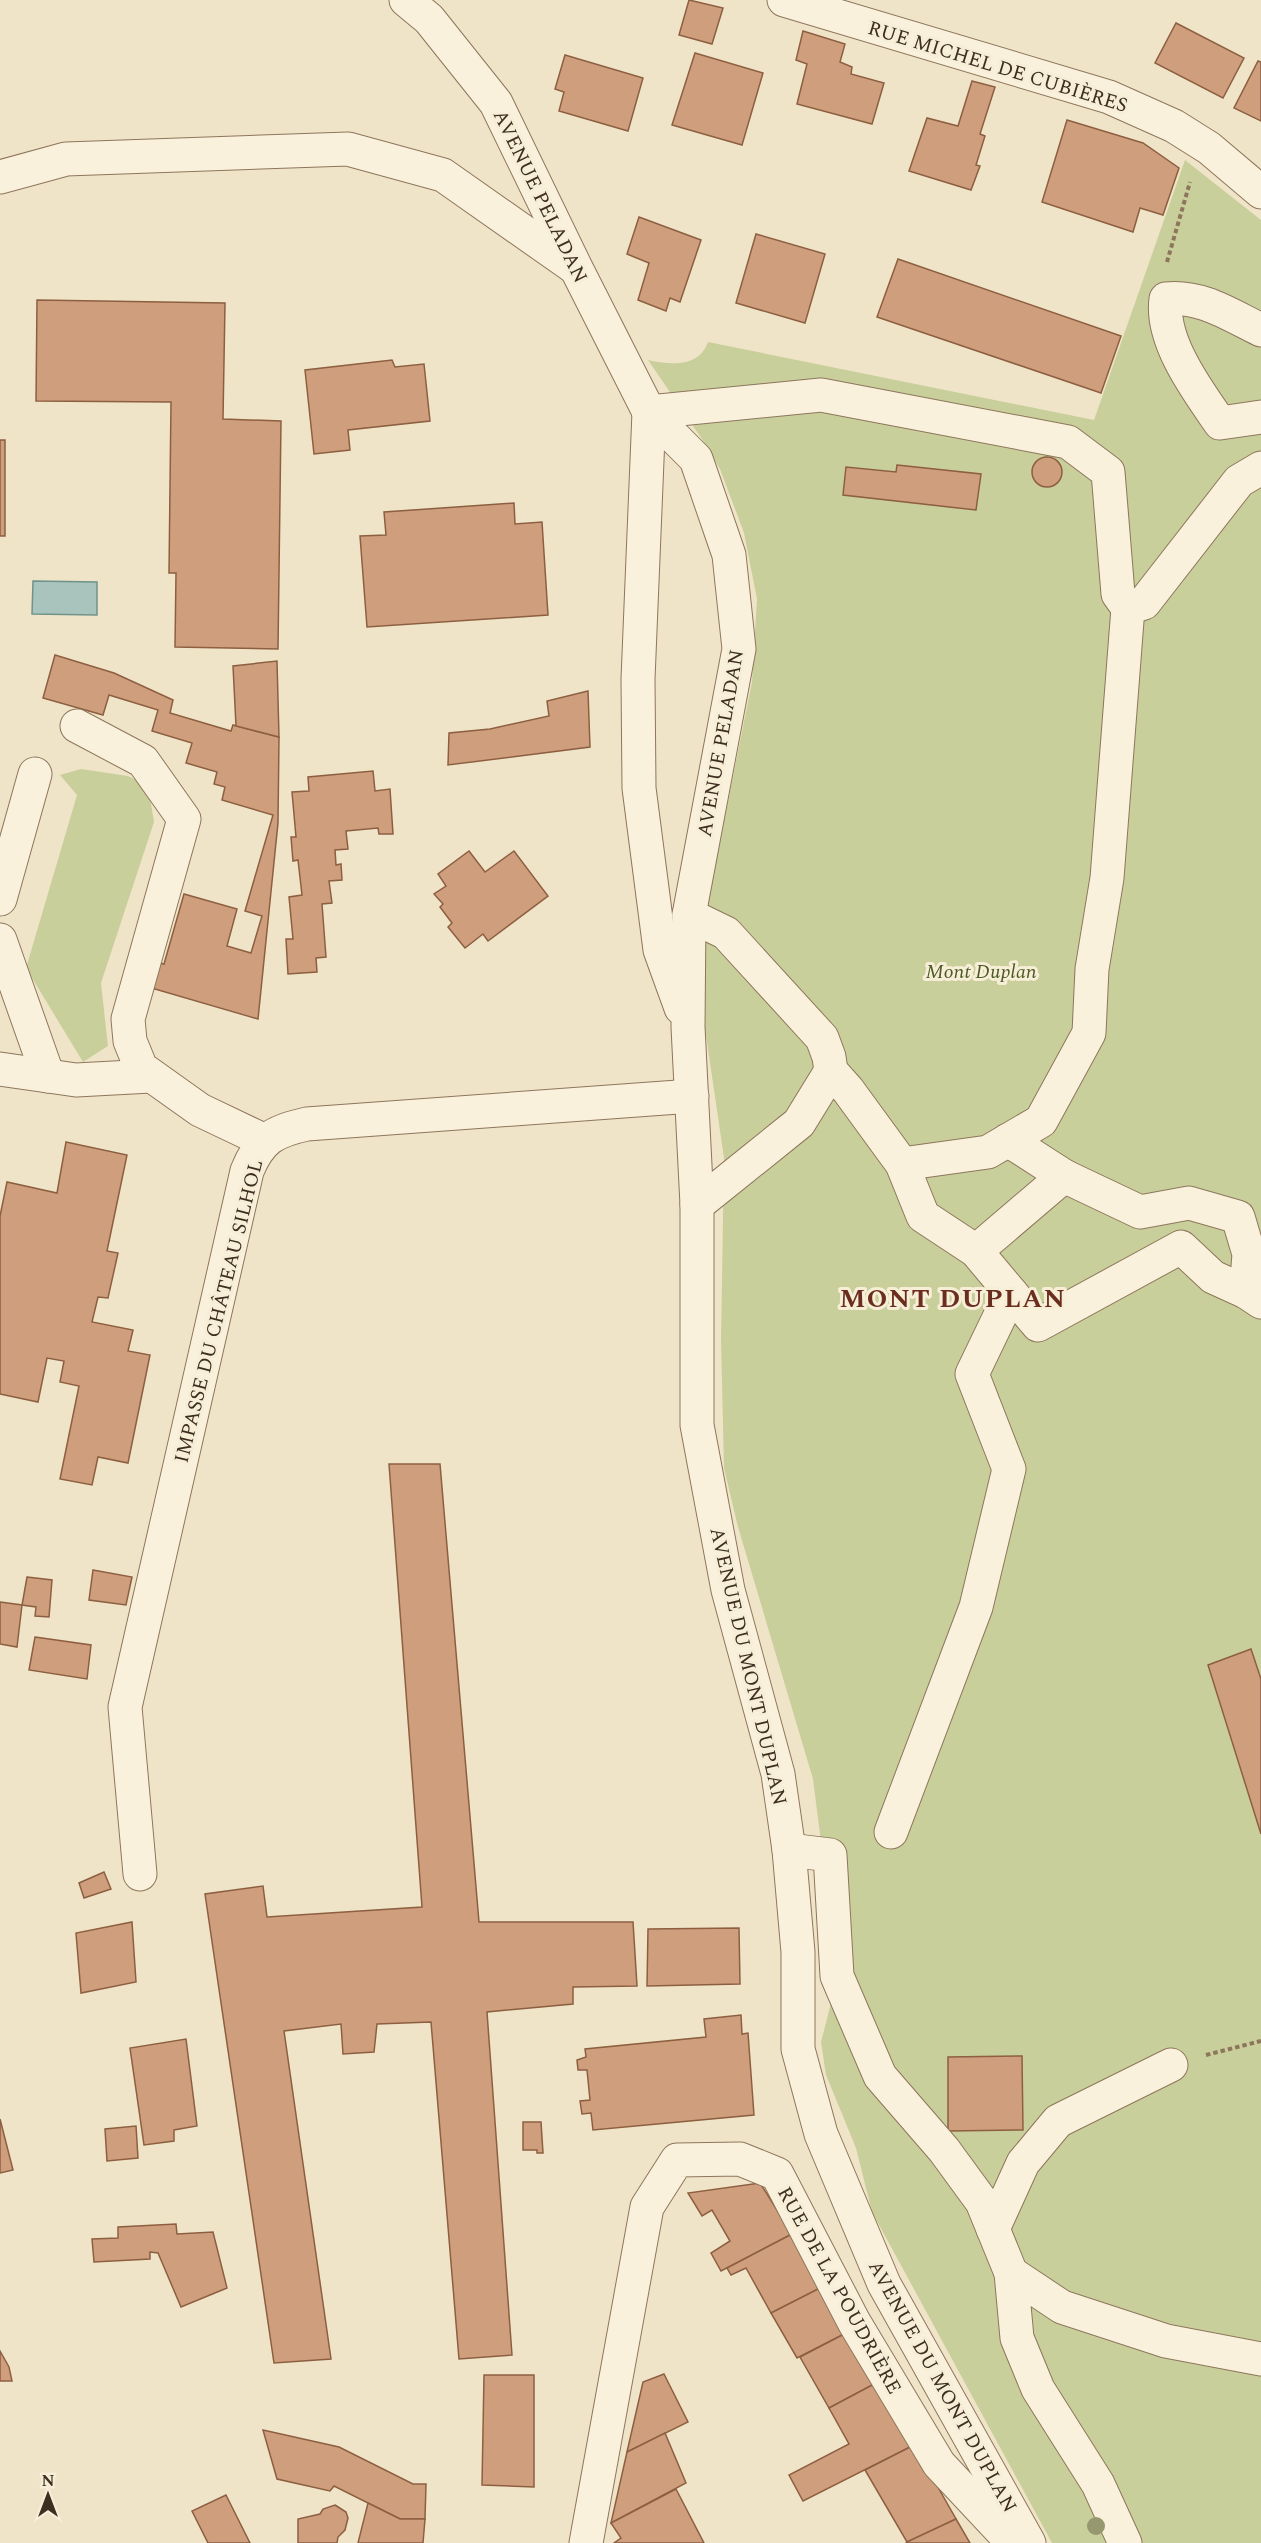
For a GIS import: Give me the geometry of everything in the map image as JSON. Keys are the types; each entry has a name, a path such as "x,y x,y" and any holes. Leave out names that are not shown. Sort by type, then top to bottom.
{"street":[{"name":"AVENUE PELADAN","path":"406,0 429,19 496,103 649,412 696,459 729,555 739,649 689,915 688,1027 693,1096"},
{"name":"RUE MICHEL DE CUBIÈRES","path":"784,0 1109,97 1174,126 1209,148 1261,192"},
{"path":"0,177 66,159 348,149 443,176 576,268"},
{"path":"1261,330 1200,300 1182,297 1166,299 1164,314 1167,330 1197,390 1220,423 1261,417"},
{"path":"649,412 821,395 1068,442 1108,471 1118,594 1128,608 1107,878 1092,969 1089,1033 1041,1121 988,1152 902,1164"},
{"name":"AVENUE PELADAN","path":"649,412 638,679 639,788 660,950 688,1027"},
{"path":"1128,608 1144,603 1239,481 1261,468"},
{"path":"77,726 143,761 184,819 128,1019 130,1041 141,1068 200,1110 266,1141"},
{"path":"0,899 34,774"},
{"path":"689,915 726,933 822,1038 830,1057 831,1071 799,1123 697,1205"},
{"path":"0,940 48,1076"},
{"path":"0,1069 76,1080 151,1076"},
{"path":"831,1071 848,1090 902,1164 923,1216 976,1251 1038,1325 1181,1247 1214,1276 1253,1297"},
{"name":"IMPASSE DU CHÂTEAU SILHOL","path":"140,1874 125,1707 247,1171 255,1152 266,1141 286,1128 693,1096"},
{"name":"AVENUE DU MONT DUPLAN","path":"693,1096 697,1205 697,1425 728,1590 778,1774 789,1850 798,1952 798,2049 821,2134 884,2284 1029,2543"},
{"path":"1008,1140 1064,1176 1140,1212 1189,1203 1238,1217 1249,1254 1253,1297"},
{"path":"976,1251 1064,1176"},
{"path":"891,1832 976,1607 1009,1469 972,1374 1011,1293"},
{"path":"789,1850 830,1855 837,1976 841,1986 880,2076 950,2158 982,2202 1011,2273 1017,2338 1038,2390 1098,2484 1125,2543"},
{"path":"993,2229 1023,2163 1058,2121 1170,2065"},
{"name":"RUE DE LA POUDRIÈRE","path":"586,2543 646,2207 677,2160 730,2159 740,2159 777,2174 854,2322 939,2464 1013,2543"},
{"path":"1011,2273 1062,2307 1167,2341 1261,2359"}],"path":[{"path":"1166,299 1163,275 1191,180 1209,148"},
{"path":"1170,2065 1261,2041"}],"green space":[{"name":"Mont Duplan","path":"1185,160 1261,220 1261,2543 1052,2543 872,2212 856,2148 826,2075 821,2042 838,1976 813,1779 738,1527 724,1468 721,1340 724,1158 703,1015 700,958 708,901 752,682 757,599 744,533 720,469 648,360 682,363 698,356 708,342 1094,420"},
{"path":"81,769 128,776 148,786 154,822 101,983 108,1046 83,1062 26,968 77,795 60,775"}],"water":[{"path":"33,581 97,582 97,615 32,614"}],"building":[{"path":"689,0 723,8 712,44 679,35"},
{"path":"1176,23 1244,58 1223,98 1155,63"},
{"path":"803,31 845,44 840,62 852,67 851,74 884,83 872,124 797,104 807,64 796,60"},
{"path":"695,53 763,73 742,145 672,125"},
{"path":"565,55 643,78 628,131 559,111 564,92 555,89"},
{"path":"1258,61 1261,62 1261,121 1234,108"},
{"path":"972,81 995,87 980,134 985,136 976,165 980,166 971,190 909,171 927,118 958,126"},
{"path":"1067,120 1143,143 1179,168 1163,215 1140,208 1133,232 1042,202"},
{"path":"639,217 701,240 680,302 670,298 666,311 638,300 649,263 627,254"},
{"path":"756,234 825,254 805,323 736,303"},
{"path":"898,259 1121,336 1101,393 877,317"},
{"path":"37,300 225,303 223,419 281,421 278,649 175,647 176,573 169,573 171,402 36,401"},
{"path":"392,360 395,367 424,364 430,421 348,430 350,450 314,454 305,370"},
{"path":"0,440 5,440 5,536 0,536"},
{"path":"1047,457 1058,461 1062,472 1058,483 1047,487 1036,483 1032,472 1036,461"},
{"path":"897,465 981,474 976,510 843,495 846,467 896,472"},
{"path":"514,503 515,524 542,522 548,615 367,627 360,536 386,535 384,512"},
{"path":"55,655 114,673 173,700 170,713 231,731 233,725 279,737 278,823 258,1019 148,987 155,962 164,964 184,894 237,909 227,946 251,953 262,916 245,911 273,815 222,800 225,787 214,784 217,772 186,763 192,743 152,731 158,710 109,695 103,715 43,698"},
{"path":"277,661 279,737 236,726 233,666"},
{"path":"588,691 590,747 448,765 449,733 490,729 549,716 547,701"},
{"path":"373,771 375,791 390,789 393,834 379,834 378,828 346,831 348,849 335,850 336,865 341,864 342,880 329,881 332,903 322,904 326,957 316,958 317,972 288,974 286,939 293,939 289,897 302,895 298,860 293,861 291,837 296,837 292,792 309,791 308,777"},
{"path":"469,851 485,872 514,851 548,896 488,941 483,934 465,948 448,927 452,923 440,907 443,904 434,894 446,886 438,874"},
{"path":"66,1142 127,1155 107,1251 118,1253 108,1298 98,1297 92,1322 133,1330 128,1351 150,1355 128,1463 98,1457 92,1485 60,1479 79,1386 60,1382 64,1361 47,1358 38,1402 0,1394 0,1216 7,1182 57,1193"},
{"path":"389,1464 440,1464 479,1922 633,1922 637,1986 573,1987 573,2004 487,2012 512,2355 459,2359 431,2022 377,2024 374,2052 343,2054 341,2024 284,2031 331,2359 274,2363 205,1894 263,1886 267,1917 422,1907"},
{"path":"93,1570 132,1577 126,1605 89,1600"},
{"path":"27,1577 52,1580 49,1617 35,1616 36,1607 22,1605"},
{"path":"0,1602 22,1605 17,1647 0,1644"},
{"path":"35,1637 91,1645 87,1679 29,1670"},
{"path":"1251,1649 1261,1679 1261,1834 1208,1665"},
{"path":"104,1872 111,1889 84,1898 79,1883"},
{"path":"132,1922 136,1982 81,1993 76,1933"},
{"path":"739,1928 740,1984 647,1986 648,1929"},
{"path":"741,2015 742,2034 748,2033 754,2115 593,2130 591,2113 582,2114 580,2101 590,2100 587,2070 578,2070 577,2060 586,2057 585,2049 706,2037 704,2019"},
{"path":"186,2039 197,2126 174,2130 174,2141 144,2145 130,2048"},
{"path":"1022,2056 1023,2130 948,2131 948,2057"},
{"path":"0,2119 13,2170 0,2173"},
{"path":"523,2122 541,2122 543,2153 537,2153 537,2150 523,2150"},
{"path":"136,2126 138,2158 107,2161 105,2129"},
{"path":"760,2183 792,2234 721,2271 711,2253 730,2241 712,2210 702,2216 688,2193"},
{"path":"176,2224 177,2234 213,2232 227,2288 181,2307 158,2253 150,2252 150,2259 94,2262 92,2239 118,2238 118,2227"},
{"path":"792,2234 822,2287 771,2313 746,2268 731,2275 727,2268"},
{"path":"822,2287 848,2332 797,2358 771,2313"},
{"path":"848,2332 876,2383 829,2408 800,2357"},
{"path":"0,2351 9,2367 12,2381 0,2381"},
{"path":"664,2374 688,2422 627,2452 643,2382"},
{"path":"484,2375 534,2375 534,2487 482,2485"},
{"path":"876,2383 914,2445 803,2501 789,2475 849,2444 829,2408"},
{"path":"263,2430 339,2447 413,2484 426,2484 425,2519 400,2519 334,2486 330,2491 277,2479"},
{"path":"665,2433 686,2483 611,2523 627,2452"},
{"path":"914,2445 956,2519 907,2542 865,2470"},
{"path":"676,2489 704,2543 614,2543 621,2538 611,2523"},
{"path":"226,2495 250,2543 208,2543 192,2511"},
{"path":"368,2503 400,2519 425,2519 423,2543 358,2543"},
{"path":"335,2505 346,2512 348,2518 345,2530 338,2537 337,2543 298,2543 298,2519 320,2514 323,2509"},
{"path":"956,2519 970,2543 906,2543 907,2542"}],"district":[{"name":"MONT DUPLAN","path":"953,1298"}]}
